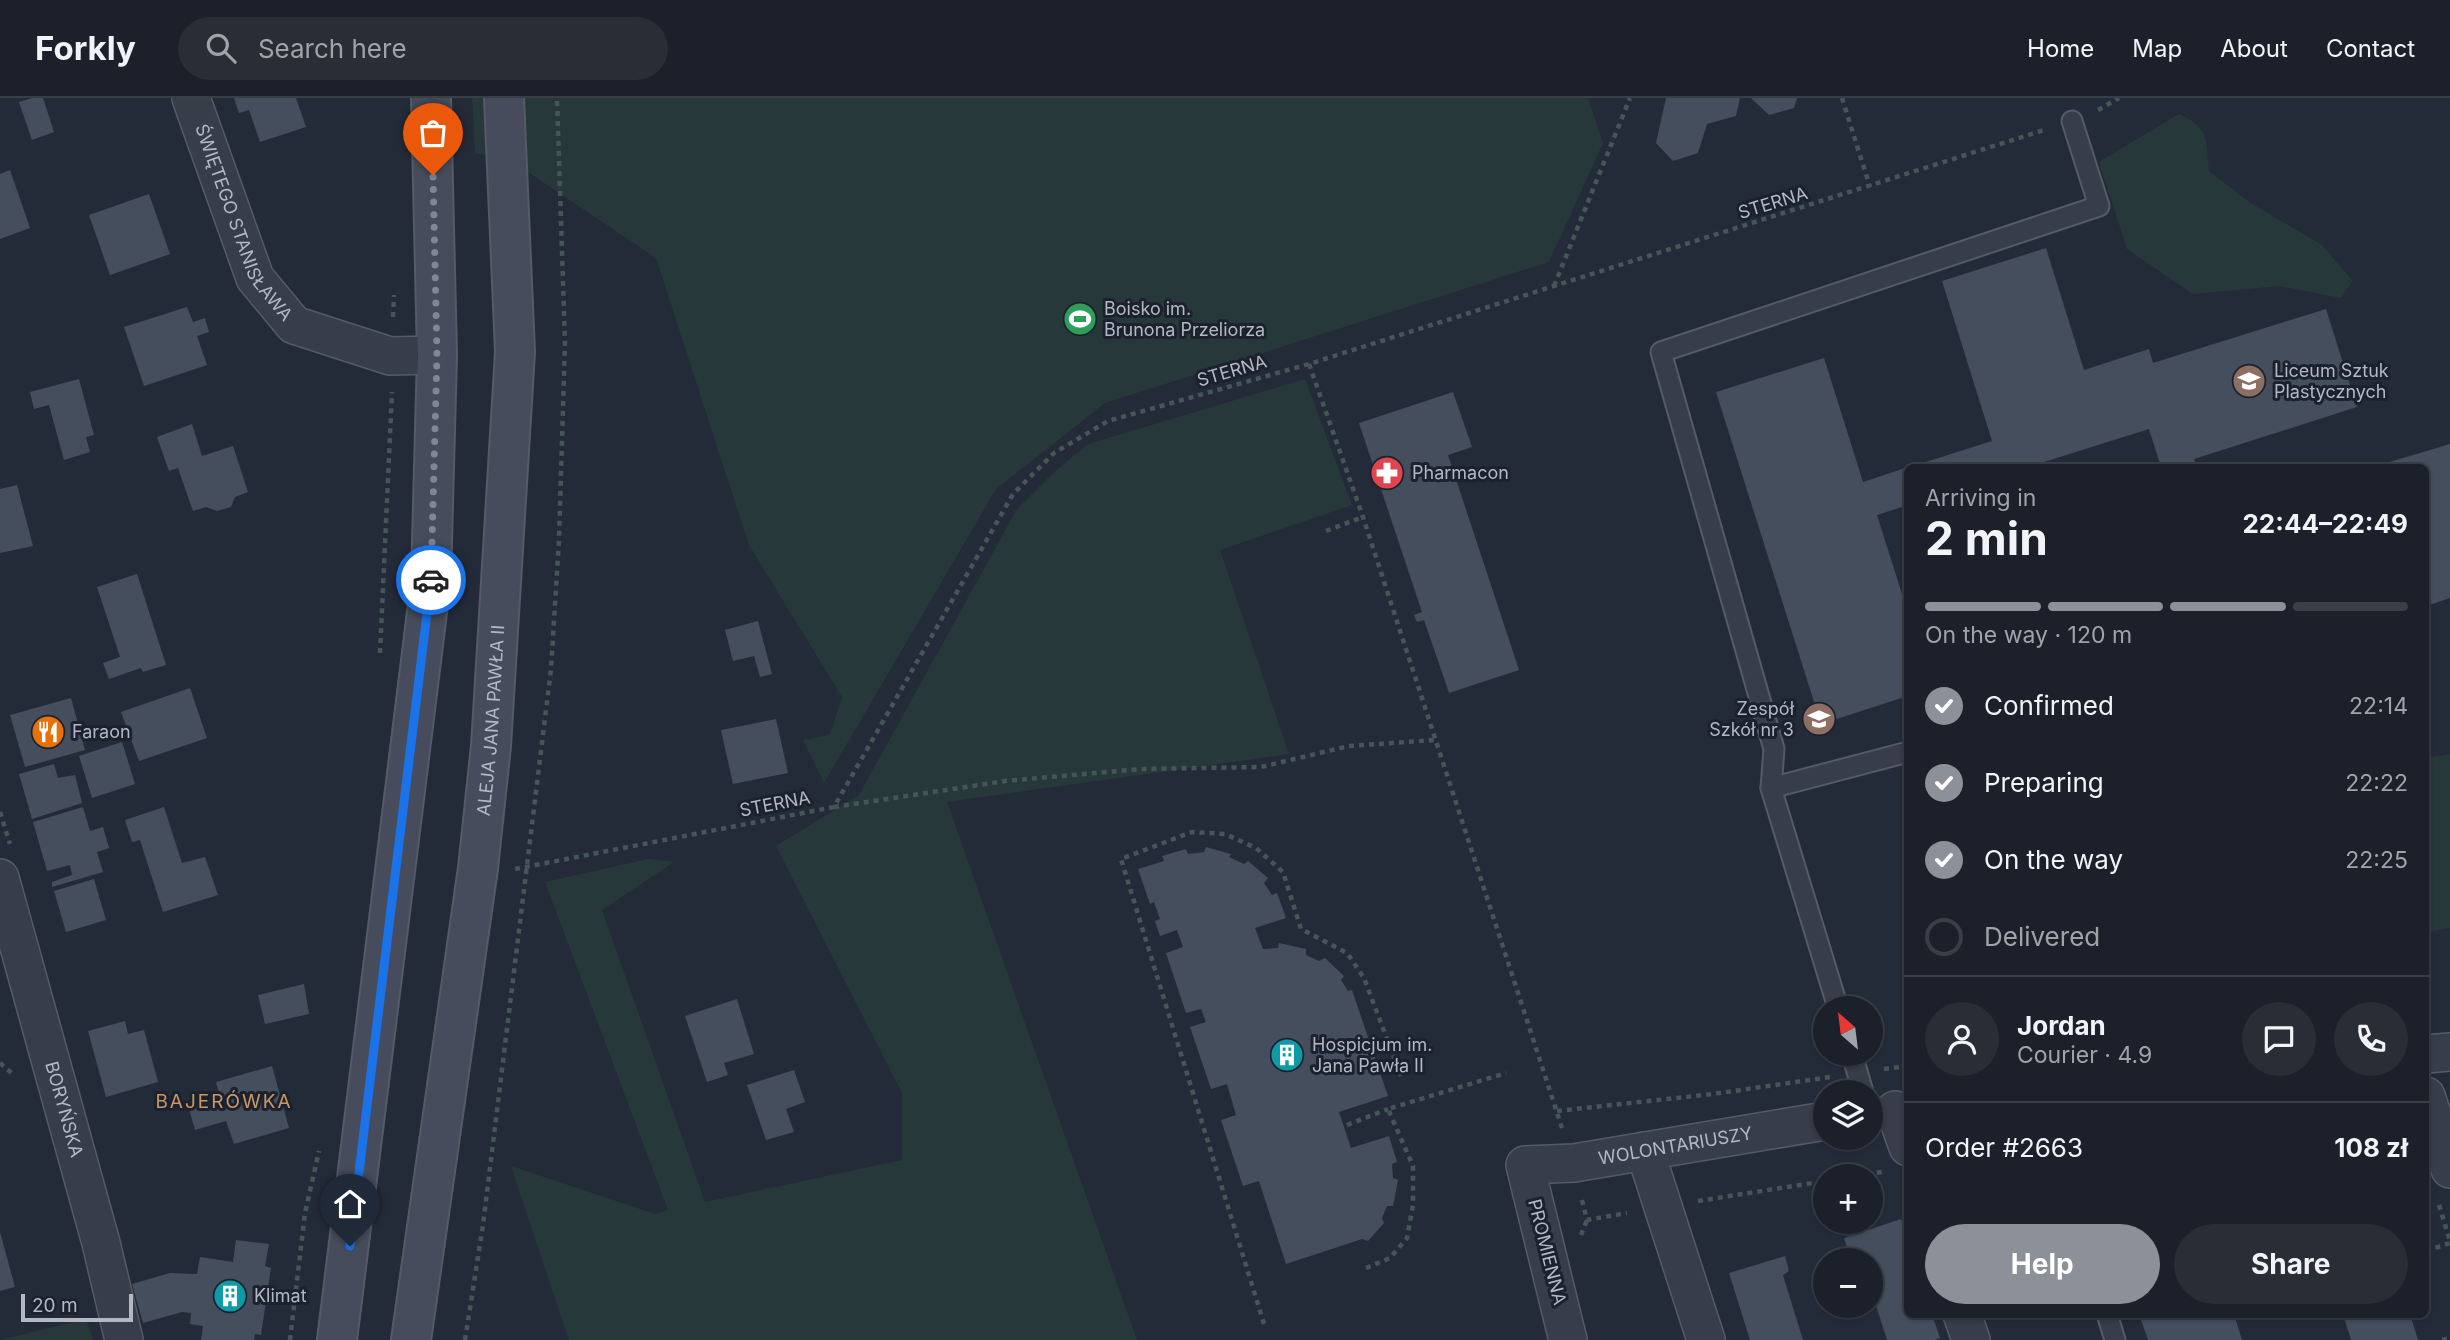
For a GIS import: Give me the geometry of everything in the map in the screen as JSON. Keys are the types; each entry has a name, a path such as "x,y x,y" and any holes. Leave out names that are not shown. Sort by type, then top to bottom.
{"street":[{"name":"ŚWIĘTEGO STANISŁAWA","path":"191,98 255,278 294,325 390,356 437,355"},
{"path":"337,1340 431,580 437,355 431,98"},
{"name":"ALEJA JANA PAWŁA II","path":"411,1340 476,881 491,746 515,352 504,98"},
{"name":"BORYŃSKA","path":"0,880 101,1243 124,1340"},
{"path":"2429,1054 2450,1052"},
{"path":"2429,1105 2450,1169"},
{"path":"1891,1111 1904,1139"},
{"name":"WOLONTARIUSZY","path":"1525,1165 1573,1163 1813,1123"},
{"path":"1645,1151 1706,1340"},
{"name":"PROMIENNA","path":"1525,1165 1569,1340"},
{"path":"1963,1318 1971,1340"}],"lane":[{"path":"1834,996 1771,788 1774,749 1661,352 2099,206 2072,121"},
{"path":"1771,788 1904,753"},
{"path":"2108,1318 2115,1340"}],"path":[{"path":"465,1340 483,1225 548,694 559,540 565,342 557,98"},
{"path":"1554,287 1630,98"},
{"path":"1842,98 1870,188"},
{"name":"STERNA","path":"525,865 834,807 1013,494 1054,453 1108,421 1309,364 1870,188 2090,115 2119,98"},
{"path":"380,655 394,292"},
{"path":"1309,364 1363,517 1573,1163"},
{"path":"1326,531 1363,517"},
{"path":"834,807 1005,781 1141,769 1261,767 1349,746 1436,740"},
{"path":"1265,1324 1121,859 1192,832 1225,834 1256,848 1283,872 1301,929 1348,953 1364,978 1401,1076"},
{"path":"1869,1080 1904,1067"},
{"path":"1347,1125 1388,1109 1506,1073"},
{"path":"1557,1111 1713,1094 1813,1087"},
{"path":"1366,1268 1390,1258 1407,1238 1413,1205 1413,1166 1388,1109"},
{"path":"290,1340 305,1213 319,1149"},
{"path":"2429,1250 2450,1243"},
{"path":"2442,1340 2450,1338"}],"shaded area":[{"name":"Boisko im. Brunona Przeliorza","path":"472,98 1588,98 1603,143 1549,262 1105,403 996,489 824,783 803,740 830,735 842,697 749,545 656,258 510,160 475,153"},
{"path":"2179,114 2201,130 2206,143 2209,171 2249,202 2322,245 2353,281 2341,298 2280,286 2193,294 2127,249 2099,162"},
{"path":"1305,379 1352,505 1220,550 1289,754 947,802 1137,1340 569,1340 511,1166 655,1214 668,1210 545,882 648,859 674,862 602,910 705,1202 902,1160 902,1093 776,846 859,795 1017,509 1053,473 1088,444"},
{"path":"2450,754 2450,928 2429,932 2429,758"},
{"path":"86,1319 93,1340 1,1340"}],"building":[{"path":"43,98 54,132 32,140 19,102"},
{"path":"234,98 296,98 306,127 260,142 249,110 239,113"},
{"path":"1666,98 1740,98 1736,116 1707,124 1698,153 1673,161 1656,143"},
{"path":"1751,98 1797,98 1794,108 1769,115"},
{"path":"10,170 30,228 0,239 0,174"},
{"path":"149,194 170,254 110,275 89,215"},
{"path":"2046,248 2084,370 2149,349 2153,363 2326,309 2357,407 2194,459 2196,464 2160,464 2149,429 2038,464 1919,464 1992,441 1942,281"},
{"path":"187,307 193,322 205,318 209,332 197,336 207,365 144,386 124,327"},
{"path":"1824,358 1863,482 1904,468 1904,506 1877,515 1904,600 1904,697 1821,724 1716,392"},
{"path":"79,379 94,435 86,437 90,452 64,460 49,405 34,409 30,392"},
{"path":"1453,392 1472,447 1448,455 1519,670 1449,693 1424,620 1417,622 1414,615 1422,612 1359,423"},
{"path":"192,424 202,456 233,446 248,492 235,497 231,507 217,511 206,507 193,511 178,468 169,471 157,437"},
{"path":"2450,444 2450,598 2429,605 2429,464 2383,464"},
{"path":"17,485 33,546 0,553 0,489"},
{"path":"137,574 166,665 143,672 141,668 109,679 103,663 120,657 97,587"},
{"path":"758,621 772,674 760,677 754,656 733,661 725,630"},
{"path":"190,688 207,738 139,761 121,712"},
{"name":"Faraon","path":"71,698 85,750 25,767 10,715"},
{"path":"776,719 788,773 733,784 721,730"},
{"path":"122,742 135,784 92,798 79,756"},
{"path":"54,764 58,778 75,775 82,803 32,819 19,774"},
{"path":"83,807 90,831 103,827 109,848 97,852 103,872 52,887 52,882 72,875 70,865 47,871 33,822"},
{"path":"164,807 182,863 205,857 218,895 163,912 140,840 132,842 125,820"},
{"name":"Hospicjum im. Jana Pawła II","path":"1206,847 1231,854 1229,857 1244,864 1248,861 1268,878 1264,883 1272,895 1277,893 1286,918 1255,928 1263,949 1278,948 1279,943 1306,949 1306,955 1319,961 1325,958 1344,976 1341,980 1348,991 1352,990 1388,1096 1339,1112 1351,1148 1389,1136 1397,1162 1392,1164 1393,1178 1398,1180 1393,1206 1387,1206 1382,1218 1384,1223 1368,1241 1362,1239 1286,1264 1259,1181 1243,1186 1221,1120 1236,1115 1227,1084 1211,1089 1190,1027 1206,1022 1201,1009 1186,1013 1166,953 1183,947 1177,930 1160,936 1155,921 1160,919 1154,902 1150,904 1138,869 1164,861 1162,856 1186,849 1188,854 1204,852"},
{"path":"94,879 106,920 66,932 54,891"},
{"path":"304,984 309,1014 265,1024 258,995"},
{"path":"737,999 754,1054 724,1063 728,1075 707,1082 685,1016"},
{"path":"125,1021 128,1034 144,1030 158,1082 106,1097 88,1031"},
{"path":"272,1066 289,1128 234,1144 226,1121 195,1130 187,1102 219,1093 216,1082"},
{"path":"794,1070 805,1102 786,1109 794,1132 766,1140 747,1085"},
{"path":"1901,1219 1904,1228 1904,1318 1933,1318 1940,1338 1887,1340 1880,1318 1883,1318 1883,1248 1847,1248 1844,1238 1856,1234 1883,1234 1883,1225"},
{"path":"0,1232 15,1287 0,1291"},
{"name":"Klimat","path":"236,1240 269,1244 265,1266 271,1268 261,1335 255,1334 254,1340 201,1340 203,1326 190,1324 191,1313 182,1312 143,1323 132,1284 170,1273 197,1274 200,1257 233,1262"},
{"path":"1785,1256 1789,1271 1783,1275 1803,1340 1750,1340 1729,1273"},
{"path":"2140,1318 2235,1318 2242,1340 2148,1340"},
{"path":"2344,1318 2411,1318 2418,1340 2351,1340"}],"way so far":[{"path":"431,580 437,355 433,175"}],"place":[{"name":"Boisko im. Brunona Przeliorza","path":"1080,319"},
{"name":"Liceum Sztuk Plastycznych","path":"2249,381"},
{"name":"Pharmacon","path":"1387,473"},
{"name":"Zespół Szkół nr 3","path":"1819,719"},
{"name":"Faraon","path":"48,732"},
{"name":"Hospicjum im. Jana Pawła II","path":"1287,1055"},
{"name":"Klimat","path":"230,1296"}],"district":[{"name":"BAJERÓWKA","path":"224,1101"}],"route":[{"path":"350,1246 431,580"}]}
